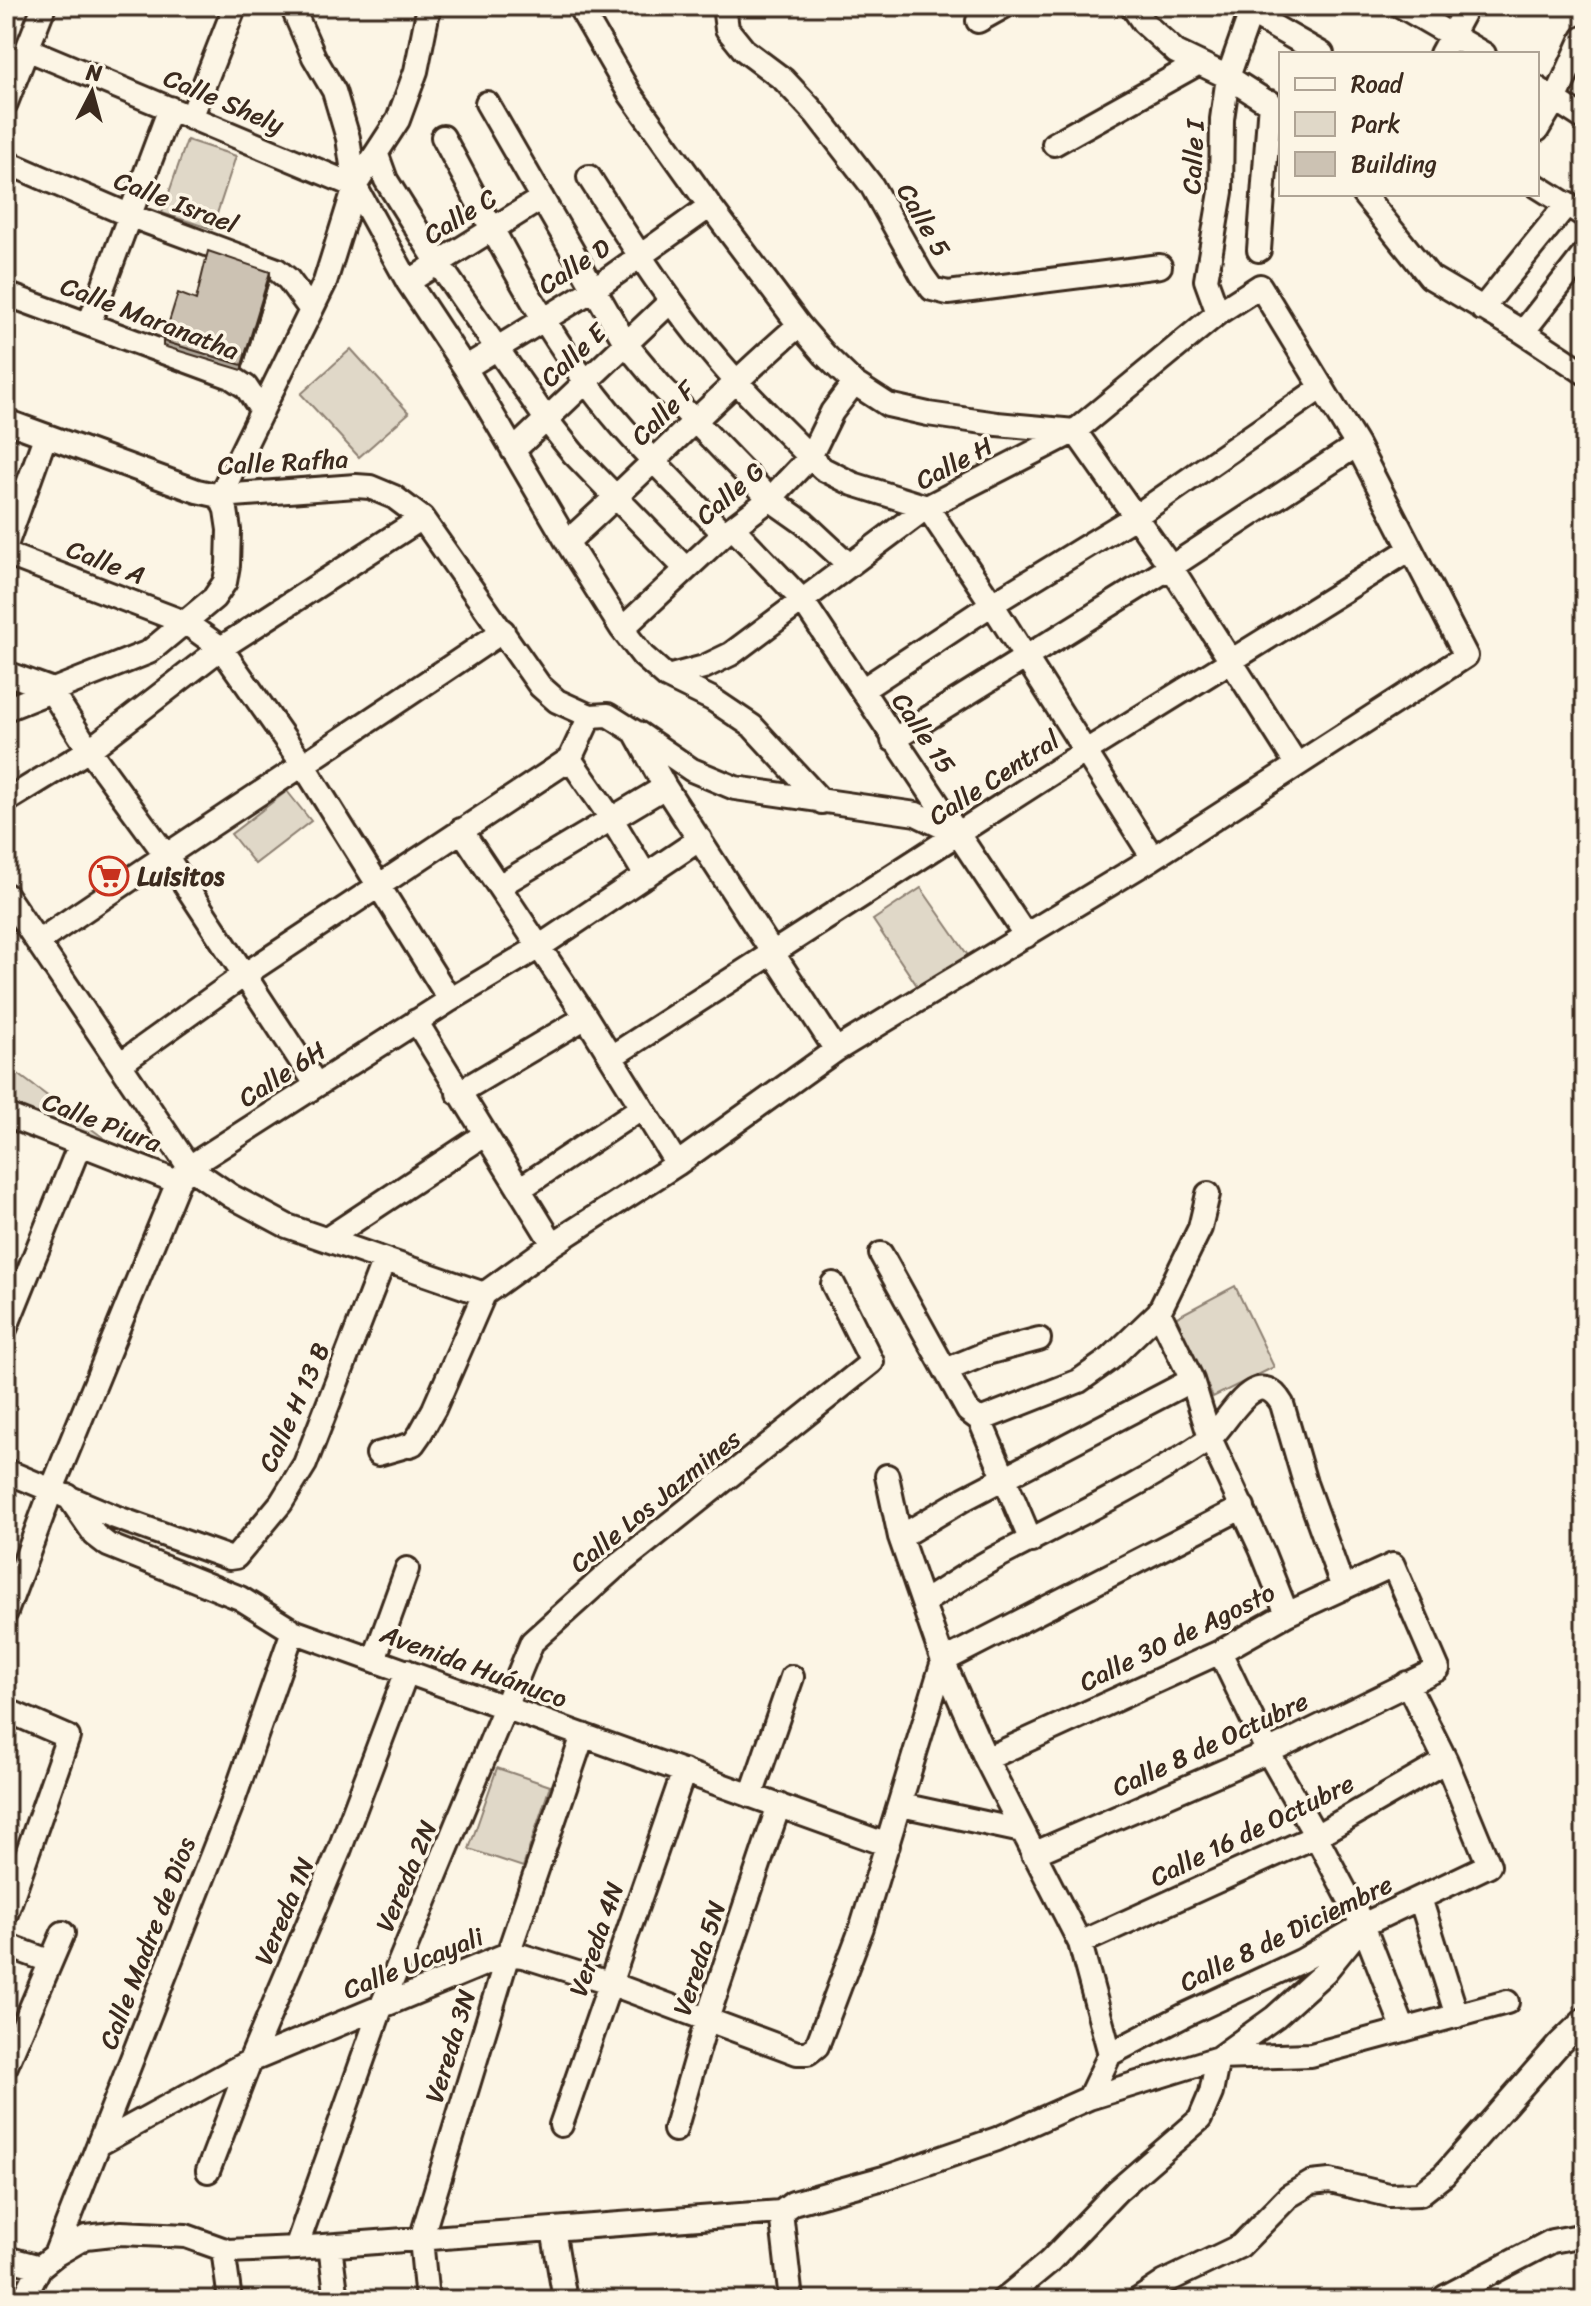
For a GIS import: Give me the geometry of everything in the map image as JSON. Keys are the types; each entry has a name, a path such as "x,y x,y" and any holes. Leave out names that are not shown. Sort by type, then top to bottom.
{"street":[{"path":"6,103 44,6"},
{"path":"191,118 235,6"},
{"path":"6,709 149,652 214,598 225,582 229,530 220,496 325,282 355,186 398,120 416,71 429,6"},
{"path":"579,6 630,94 710,206 799,325 854,383 888,405 928,414 1075,431 1171,567 1297,765"},
{"name":"Calle 5","path":"724,6 727,29 744,50 784,80 816,114 872,186 932,289 948,293 1160,266"},
{"path":"978,21 1005,6"},
{"path":"1132,6 1143,22 1176,52 1228,77 1275,106 1259,250"},
{"path":"1401,6 1481,52"},
{"path":"1442,52 1467,6"},
{"path":"289,7 334,91 348,138 355,186 408,282 465,368 622,629 643,656 667,677 712,699 752,726 822,802"},
{"path":"1252,10 1319,52"},
{"name":"Calle I","path":"1218,313 1206,280 1221,192 1222,119 1228,77 1252,10"},
{"path":"1539,122 1546,94 1583,38"},
{"name":"Calle Shely","path":"27,49 355,186"},
{"path":"1054,144 1199,63"},
{"path":"1546,94 1585,119"},
{"path":"487,103 626,344 694,422 770,499 804,523 848,564"},
{"path":"89,324 170,108"},
{"name":"Calle 15","path":"443,137 515,272 587,381 619,423 655,461 802,600 1026,936"},
{"path":"377,155 386,180 438,263 546,419 573,453 686,569"},
{"name":"Calle Israel","path":"6,162 131,216 277,270 298,290 311,310"},
{"path":"589,177 639,257 671,301 735,381 810,457 823,469 853,484 927,507 1153,858"},
{"path":"1482,309 1576,210 1539,187"},
{"path":"1366,196 1430,277 1585,373"},
{"name":"Calle C","path":"408,282 542,198"},
{"name":"Calle D","path":"465,368 594,289 710,206"},
{"path":"1523,332 1583,259"},
{"name":"Calle H","path":"667,677 704,667 731,654 927,507 1075,431 1218,313 1260,286 1322,387"},
{"name":"Calle Maranatha","path":"6,294 231,377 246,387 262,411"},
{"name":"Calle E","path":"513,451 671,301"},
{"name":"Calle F","path":"567,542 655,461 735,381 799,325"},
{"name":"Calle G","path":"622,629 729,531 770,499 810,457 832,412 854,383"},
{"path":"378,1454 413,1444 420,1434 484,1294 553,1244 677,1164 836,1050 1153,858 1466,656 1357,445 1322,387 1136,516 992,604 862,690"},
{"name":"Calle Rafha","path":"6,421 177,485 220,496 370,487 394,497 422,518 540,686 557,701 590,716 608,715 692,770 735,788 916,814 959,834"},
{"path":"6,545 45,437"},
{"path":"893,740 1171,567 1357,445"},
{"path":"6,801 89,750 221,648 422,518"},
{"name":"Calle Central","path":"611,1057 1086,751 1409,550"},
{"name":"Calle A","path":"6,554 186,623 221,648 304,766 450,1000"},
{"path":"38,942 165,854 304,766 503,631"},
{"path":"6,673 50,689 89,750 165,854 316,1084"},
{"path":"120,1064 244,975 570,759 590,716"},
{"path":"635,732 665,787 836,1050"},
{"path":"570,759 646,876"},
{"path":"499,886 665,787"},
{"path":"461,830 586,1017 677,1164"},
{"name":"Calle 6H","path":"184,1174 316,1084 539,947 700,839"},
{"path":"6,895 120,1064 184,1174 287,1226 484,1294"},
{"path":"458,1093 586,1017"},
{"path":"416,1021 553,1244"},
{"path":"521,1188 641,1108"},
{"name":"Calle Piura","path":"6,1115 80,1144 184,1174"},
{"path":"327,1239 484,1135"},
{"path":"6,1327 80,1144"},
{"path":"7,1608 60,1492 184,1174"},
{"path":"980,1420 1079,1381 1110,1359 1159,1312 1200,1228 1208,1194"},
{"path":"881,1254 968,1411 980,1420 1031,1541"},
{"name":"Calle H 13 B","path":"60,1492 115,1517 229,1558 236,1557 272,1514 305,1464 384,1260"},
{"name":"Calle Los Jazmines","path":"504,1707 532,1642 613,1569 872,1362 833,1284"},
{"path":"1159,1312 1192,1380 1210,1438 1243,1507 1287,1614"},
{"path":"946,1370 987,1353 1039,1339"},
{"path":"900,1537 1004,1478 1192,1380"},
{"path":"924,1602 994,1559 1085,1514 1210,1438 1233,1407 1253,1391 1265,1389 1276,1393 1282,1404 1305,1483 1343,1588"},
{"path":"6,1471 60,1492"},
{"path":"887,1476 900,1537 943,1661 986,1759 1080,1943 1110,2054 1089,2098"},
{"name":"Avenida Huánuco","path":"60,1492 95,1535 108,1545 240,1598 293,1631 888,1845"},
{"path":"888,1845 943,1661 1243,1507"},
{"name":"Calle 30 de Agosto","path":"986,1759 1220,1652 1287,1614 1393,1565"},
{"name":"Calle 8 de Octubre","path":"1033,1854 1268,1752 1438,1669 1393,1565"},
{"path":"374,1660 407,1569"},
{"name":"Calle Madre de Dios","path":"23,2300 47,2261 99,2144 232,1804 293,1631"},
{"path":"1220,1652 1268,1752 1363,1925 1404,2030"},
{"name":"Vereda 1N","path":"208,2171 250,2061 339,1851 407,1671"},
{"path":"751,1796 792,1677"},
{"path":"1407,1683 1446,1761"},
{"name":"Vereda 2N","path":"296,2248 382,2005 504,1707"},
{"path":"6,1710 68,1737 6,1914"},
{"name":"Vereda 3N","path":"421,2239 508,1954 583,1735"},
{"name":"Calle 16 de Octubre","path":"1080,1943 1316,1836 1446,1761"},
{"name":"Calle 8 de Diciembre","path":"1110,2054 1301,1961 1363,1925 1489,1865 1446,1761"},
{"name":"Vereda 4N","path":"561,2125 684,1771"},
{"name":"Vereda 5N","path":"675,2130 707,2019 779,1805"},
{"path":"901,1805 1022,1831"},
{"name":"Calle Ucayali","path":"99,2144 250,2061 508,1954 609,1983 797,2053 808,2053 817,2046 862,1927 888,1845"},
{"path":"1420,1898 1457,2016"},
{"path":"1003,2300 1049,2262 1117,2191 1200,2119 1211,2093 1218,2058 1275,2017 1325,1972 1363,1925"},
{"path":"6,2066 63,1933"},
{"path":"6,1945 49,1961"},
{"path":"6,2258 47,2261 86,2237 121,2233 186,2236 223,2249 296,2248 781,2212 793,2203 887,2177 997,2139 1089,2098 1218,2058 1311,2055 1507,2002"},
{"path":"1138,2300 1165,2282 1240,2246 1289,2196 1311,2183 1330,2181 1389,2195 1420,2194 1444,2175 1560,2043 1585,2019"},
{"path":"781,2212 791,2300"},
{"path":"553,2229 565,2300"},
{"path":"1443,2300 1552,2241 1585,2235"},
{"path":"421,2239 427,2300"},
{"path":"330,2246 337,2300"},
{"path":"223,2249 230,2300"}],"green space":[{"path":"187,140 236,156 212,229 162,213"},
{"path":"351,349 409,413 359,457 301,394"},
{"path":"287,791 311,821 255,864 231,834"},
{"path":"921,888 969,957 920,990 873,920"},
{"path":"6,1065 109,1142 6,1103"},
{"path":"1235,1286 1274,1367 1213,1397 1175,1318"},
{"path":"497,1768 550,1786 523,1867 469,1849"}],"building":[{"path":"208,251 270,272 242,365 163,341 178,293 196,300"}],"place":[{"name":"Luisitos","path":"109,876"}]}
